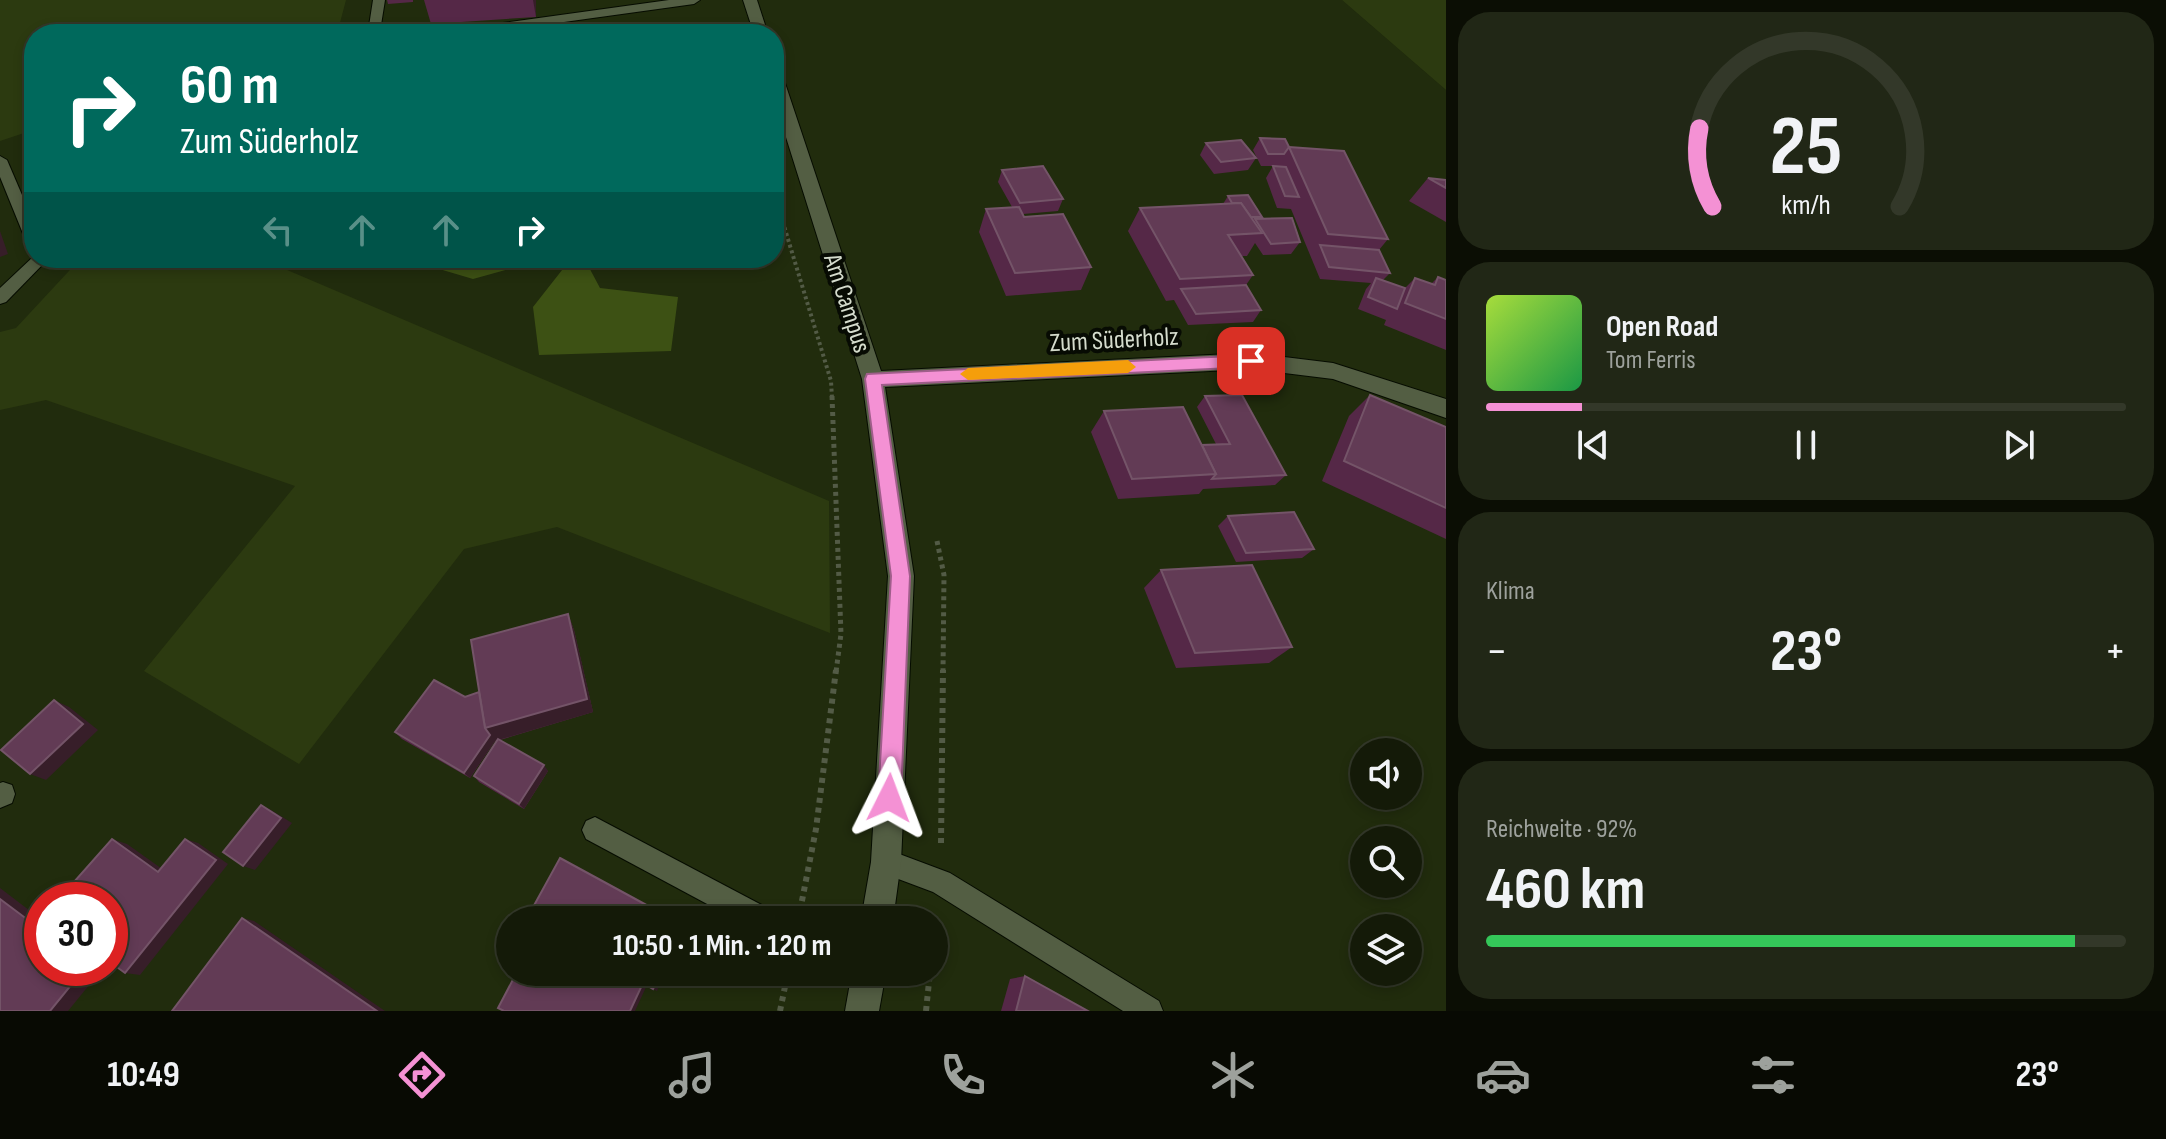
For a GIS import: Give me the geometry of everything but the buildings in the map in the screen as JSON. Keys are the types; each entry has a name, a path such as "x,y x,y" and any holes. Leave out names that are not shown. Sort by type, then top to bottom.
{"street":[{"path":"750,0 758,24"},
{"name":"Am Campus","path":"784,105 873,379 901,576 886,862 879,906"},
{"name":"Zum Süderholz","path":"873,379 1251,361 1333,371 1422,398 1446,409"},
{"path":"862,1011 865,986"}],"lane":[{"path":"375,24 379,0"},
{"path":"568,0 569,18"},
{"path":"525,24 694,0"},
{"path":"0,160 24,217"},
{"path":"0,298 31,268"},
{"path":"595,830 738,906"},
{"path":"886,862 941,882 1149,1011"}],"path":[{"path":"784,226 831,381 839,510 841,634 816,829 801,906"},
{"path":"780,1011 785,986"},
{"path":"926,1011 929,986"}],"shaded area":[{"path":"0,0 1342,0 1446,90 1446,1011 0,1011"},
{"path":"0,0 346,0 340,24 24,24 24,133 0,141"},
{"path":"1342,0 1446,0 1446,90"},
{"path":"72,268 282,268 829,501 830,633 557,527 464,549 299,764 144,671 295,486 46,400 0,410 0,332 16,328"},
{"path":"436,268 513,268 473,279"},
{"path":"564,268 589,268 600,288 678,297 671,351 539,355 533,307"}],"slow traffic":[{"path":"968,374 1128,367"}],"route":[{"path":"889,798 901,576 873,379 1251,361"}]}
